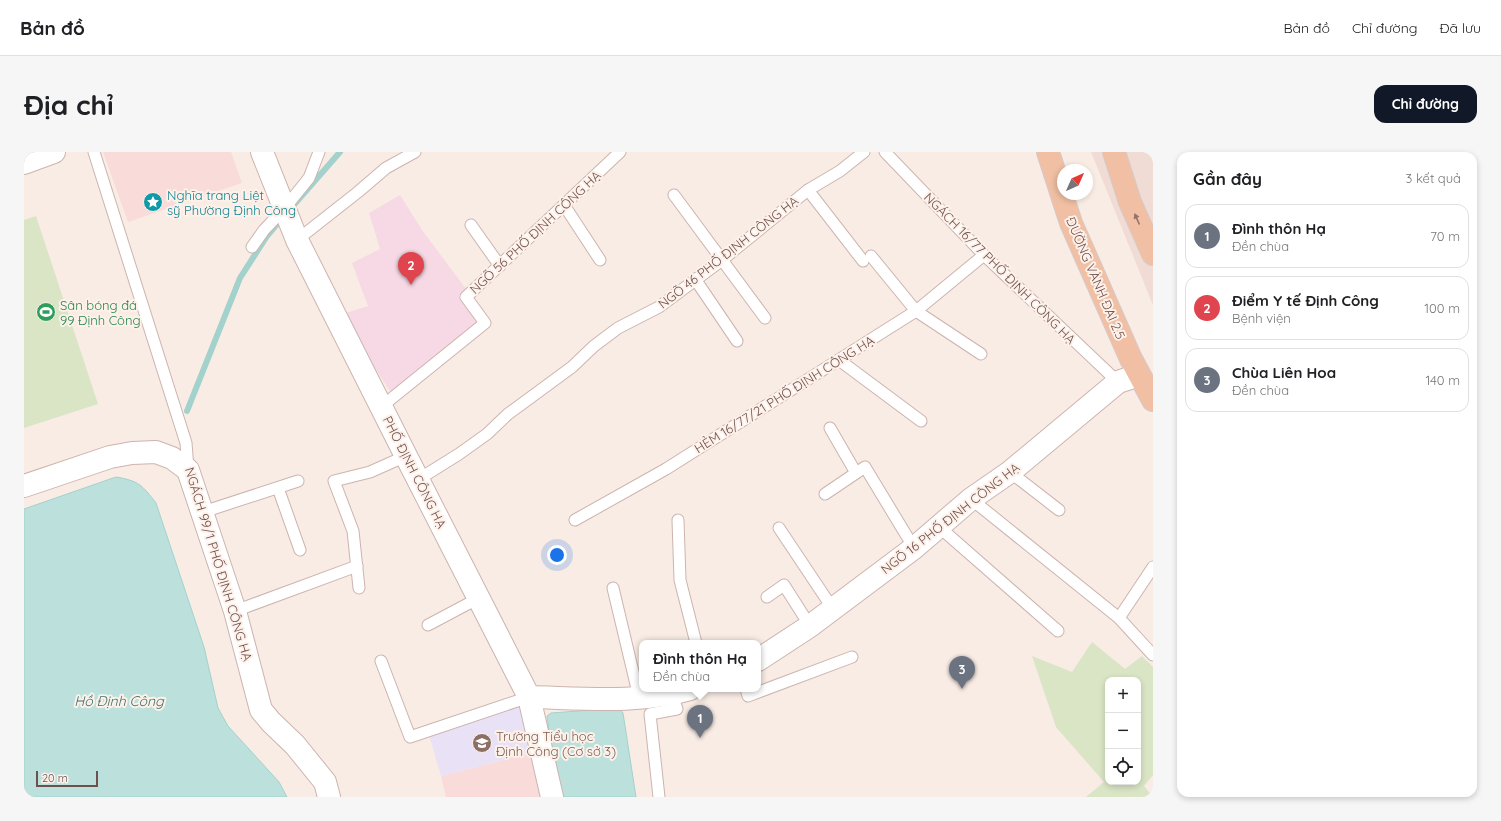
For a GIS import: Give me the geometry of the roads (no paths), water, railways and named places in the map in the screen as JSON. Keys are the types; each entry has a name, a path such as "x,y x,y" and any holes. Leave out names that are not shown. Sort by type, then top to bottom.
{"main road":[{"name":"ĐƯỜNG VÀNH ĐAI 2.5","path":"1048,152 1071,223 1139,375 1153,400"},
{"path":"1114,152 1130,202 1152,250"}],"street":[{"name":"PHỐ ĐỊNH CÔNG HẠ","path":"262,152 289,220 381,407 529,697 552,797"},
{"name":"NGÕ 16 PHỐ ĐỊNH CÔNG HẠ","path":"761,658 810,626 914,548 971,499 1010,472 1118,382 1139,375"},
{"path":"24,486 110,457 132,453 156,452 172,458 188,470"},
{"name":"NGÁCH 99/1 PHỐ ĐỊNH CÔNG HẠ","path":"188,470 235,611 261,710 295,745 325,782 329,797"},
{"path":"529,697 639,697 681,692"}],"lane":[{"name":"NGÁCH 99/1 PHỐ ĐỊNH CÔNG HẠ","path":"94,152 186,443 188,470"},
{"path":"289,220 309,178 319,152"},
{"path":"252,247 264,230 358,192 386,168 416,152"},
{"name":"NGÕ 56 PHỐ ĐỊNH CÔNG HẠ","path":"381,407 485,323 466,297 620,152"},
{"name":"NGÕ 46 PHỐ ĐỊNH CÔNG HẠ","path":"419,479 460,454 487,434 508,414 572,367 594,346 618,328 659,307 722,260 808,190 840,171 864,152"},
{"name":"NGÁCH 16/77 PHỐ ĐỊNH CÔNG HẠ","path":"884,152 984,255 1118,382"},
{"path":"808,190 867,258 916,311 981,354"},
{"path":"674,195 765,318"},
{"path":"564,205 600,260"},
{"path":"471,225 500,266"},
{"name":"HẺM 16/77/21 PHỐ ĐỊNH CÔNG HẠ","path":"575,520 666,468 916,311 984,255"},
{"path":"695,279 737,341"},
{"path":"839,360 921,421"},
{"path":"830,428 856,473"},
{"path":"359,588 353,531 334,481 370,472 406,456"},
{"path":"825,494 865,468 914,548"},
{"path":"1010,472 1060,510"},
{"path":"203,512 298,481"},
{"path":"278,488 300,550"},
{"path":"971,499 1119,618 1153,654"},
{"path":"678,520 680,580 695,640"},
{"path":"938,526 1058,631"},
{"path":"779,528 833,609"},
{"path":"235,611 357,566"},
{"path":"1119,618 1153,567"},
{"path":"767,597 784,585 810,626"},
{"path":"613,588 639,697"},
{"path":"428,625 479,598"},
{"path":"761,691 852,657"},
{"path":"381,661 410,737 529,697"},
{"path":"658,797 650,714 677,709 681,692"},
{"path":"747,692 748,696 759,692"}],"water":[{"name":"Hồ Định Công","path":"116,477 135,482 147,492 156,503 204,647 218,708 228,726 279,782 287,797 24,797 24,509"},
{"path":"619,708 623,713 636,797 558,797 547,716 551,713"}],"waterway":[{"path":"292,207 340,152"},
{"path":"187,411 240,278 267,236 283,217"}],"place":[{"name":"Nghĩa trang Liệt sỹ Phường Định Công","path":"153,202"},
{"name":"Điểm Y tế Định Công","path":"411,285"},
{"name":"Sân bóng đá 99 Định Công","path":"46,312"},
{"name":"Chùa Liên Hoa","path":"962,689"},
{"name":"Đình thôn Hạ","path":"700,738"},
{"name":"Trường Tiểu học Định Công (Cơ sở 3)","path":"482,743"}]}
